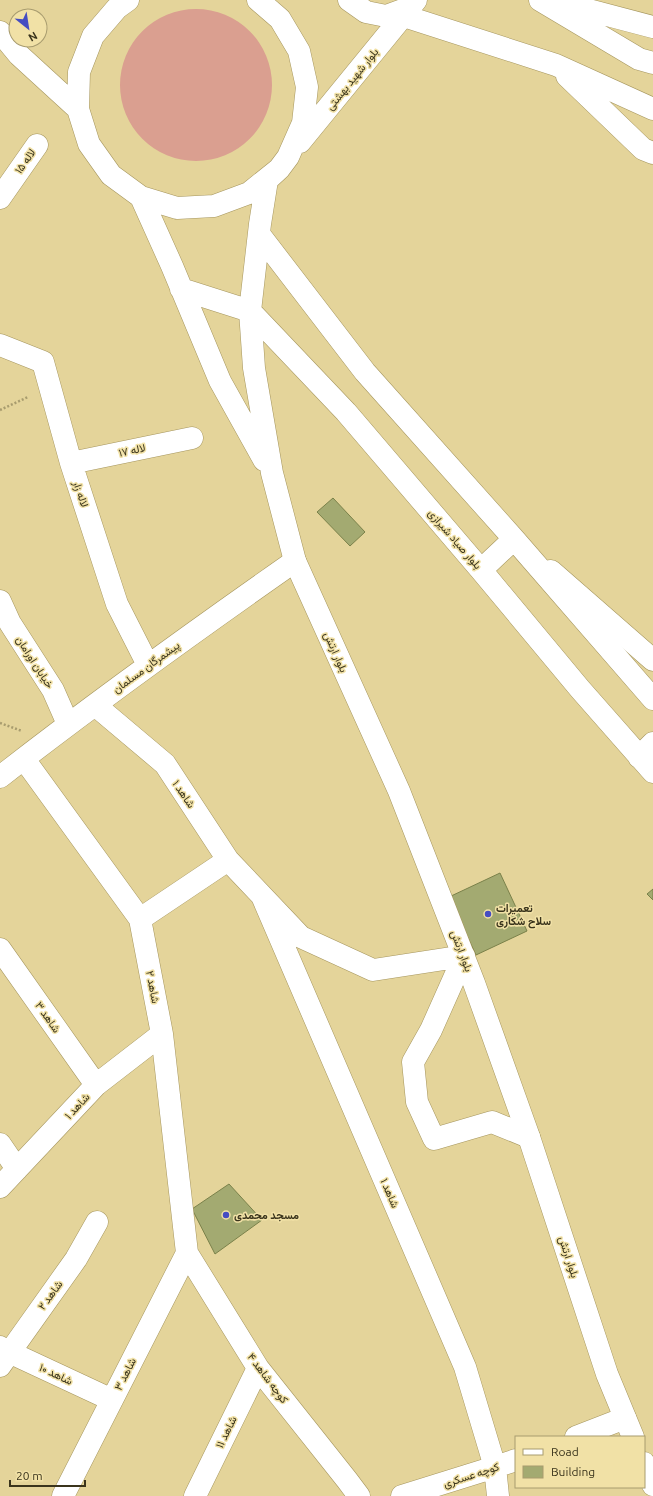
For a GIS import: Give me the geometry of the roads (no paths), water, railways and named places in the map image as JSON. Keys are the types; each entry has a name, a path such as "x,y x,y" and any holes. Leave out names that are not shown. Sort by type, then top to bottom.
{"main road":[{"path":"128,0 116,8 93,36 79,72 78,109 89,144 111,175 141,197 177,208 214,206 249,193 283,163"},
{"path":"258,0 280,19 299,51 307,87 303,124 283,163 267,180 250,311 254,368 272,473"},
{"path":"349,0 366,12 386,16 410,8 556,65 653,109"},
{"path":"540,0 639,59 653,63"},
{"path":"551,0 653,27"},
{"name":"بلوار شهید بهشتی","path":"283,163 410,8"},
{"path":"0,32 19,55 78,109"},
{"path":"556,65 643,149 653,153"},
{"name":"لاله ۱۵","path":"0,198 37,145"},
{"path":"141,197 220,381 272,473"},
{"path":"259,234 365,372 514,539 653,699"},
{"path":"181,289 250,311"},
{"name":"بلوار صیاد شیرازی","path":"250,311 346,412 580,689 648,757"},
{"name":"لاله زار","path":"0,345 43,362 71,463 117,604 148,664"},
{"name":"لاله ۱۷","path":"71,463 192,438"},
{"name":"بلوار ارتش","path":"272,473 295,560 399,791 464,956 529,1137 607,1374 629,1428"},
{"path":"481,570 514,539"},
{"path":"514,539 653,660"},
{"name":"پیشمرگان مسلمان","path":"0,777 148,664 295,560"},
{"name":"خیابان اورامان","path":"0,601 10,624 53,690 68,724"},
{"name":"شاهد ۱","path":"95,705 165,764 228,860 301,937 373,970 464,956"},
{"name":"شاهد ۲","path":"24,759 140,919 162,1034 187,1253"},
{"path":"140,919 228,860"},
{"name":"شاهد ۱","path":"262,896 465,1368 495,1467 498,1496"},
{"name":"شاهد ۳","path":"0,949 96,1085"},
{"path":"464,956 431,1030 413,1062 417,1102 434,1139 492,1122 529,1137"},
{"name":"شاهد ۱","path":"0,1187 96,1085 162,1034"},
{"path":"0,1144 17,1169"},
{"name":"شاهد ۲","path":"3,1355 76,1259 97,1222"},
{"name":"شاهد ۳","path":"63,1496 187,1253"},
{"name":"کوچه شاهد ۴","path":"187,1253 258,1368 359,1496"},
{"name":"شاهد ۱۰","path":"3,1355 112,1400"},
{"name":"شاهد ۱۱","path":"194,1496 258,1368"},
{"path":"582,1436 629,1428"},
{"name":"کوچه عسکری","path":"402,1496 515,1460"},
{"path":"645,1466 653,1485"}],"place":[{"name":"تعمیرات سلاح شکاری","path":"488,914"},
{"name":"مسجد محمدی","path":"226,1215"}]}
